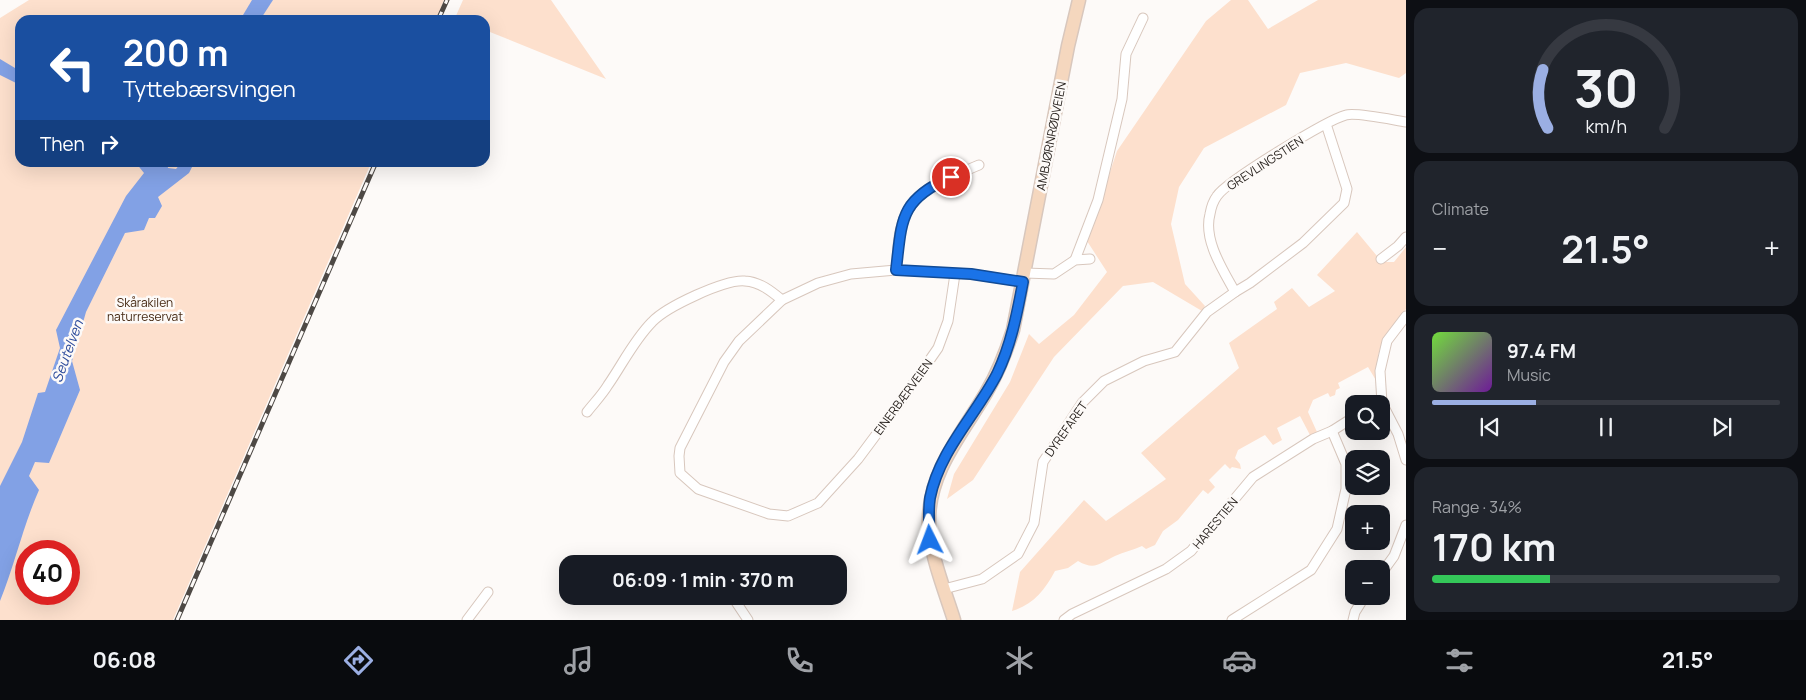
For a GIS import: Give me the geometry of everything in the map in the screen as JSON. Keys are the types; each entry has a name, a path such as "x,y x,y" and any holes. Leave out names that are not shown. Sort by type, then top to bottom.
{"street":[{"name":"AMBJØRNRØDVEIEN","path":"954,620 930,540 930,497 944,460 985,394 1003,359 1013,330 1068,46 1079,0"},
{"path":"1076,260 1098,200 1122,99 1126,54 1143,18"},
{"name":"GREVLINGSTIEN","path":"1235,292 1220,265 1210,241 1209,215 1217,196 1233,180 1326,124 1347,114 1406,122"},
{"path":"1235,292 1303,243 1344,203 1347,189 1326,124"},
{"path":"896,270 901,226 908,208 916,197 937,183 979,166"},
{"path":"1381,259 1406,237"},
{"path":"587,412 607,388 627,355 652,322 678,303 717,286 744,280 765,287 782,300 818,283 851,274 896,270 1024,278 1054,274 1076,260 1090,259"},
{"name":"EINERBÆRVEIEN","path":"782,300 739,341 724,362 680,448 679,456 680,473 698,489 768,514 788,516 818,503 864,451 938,348 948,321 955,274"},
{"name":"DYREFARET","path":"944,590 982,580 1018,554 1034,523 1043,462 1082,403 1104,381 1144,360 1175,352 1206,312 1235,292"},
{"path":"1381,395 1380,371 1388,340 1406,316"},
{"path":"1390,419 1398,434 1406,460"},
{"name":"HARESTIEN","path":"1064,620 1072,614 1166,569 1191,551 1253,477 1313,439 1345,423"},
{"path":"1398,434 1406,428"},
{"path":"1232,620 1311,570 1337,529 1346,489 1346,464 1332,431"},
{"path":"1390,562 1406,526"},
{"path":"467,620 488,592"},
{"path":"738,605 748,620"},
{"path":"1353,620 1359,605"}],"green space":[{"name":"Skårakilen naturreservat","path":"29,0 444,0 438,15 15,15 15,167 369,167 173,620 0,620 0,18"},
{"path":"463,0 551,0 606,79 490,32 490,15 456,15"},
{"path":"1231,0 1248,0 1268,29 1318,0 1406,0 1406,73 1399,78 1346,63 1300,73 1286,105 1204,148 1179,187 1171,224 1185,284 1205,306 1202,311 1153,282 1123,286 1054,357 973,480 947,499 954,474 1010,382 1029,334 1039,344 1074,315 1107,272 1087,241 1117,151 1206,21"},
{"path":"1357,232 1382,262 1394,262 1406,247 1406,309 1383,338 1378,356 1377,382 1368,367 1338,383 1340,388 1336,390 1335,395 1330,397 1328,393 1313,400 1308,412 1317,432 1310,435 1300,416 1277,428 1282,440 1273,445 1265,435 1238,450 1235,458 1240,464 1241,469 1232,467 1230,469 1225,464 1209,480 1215,487 1208,494 1203,490 1178,520 1163,531 1155,545 1146,549 1142,546 1097,565 1093,566 1078,561 1068,568 1055,571 1038,596 1026,605 1012,611 1020,572 1084,500 1106,521 1166,479 1141,453 1239,368 1229,343 1277,309 1274,302 1292,288 1309,307 1335,291 1317,275"}],"water":[{"path":"252,0 273,0 263,15 243,15"},
{"path":"0,59 15,68 15,82 0,75"},
{"name":"Seutelven","path":"139,167 168,167 176,169 178,167 192,167 189,173 158,197 162,206 155,218 149,218 144,230 125,233 86,312 72,361 80,390 49,463 35,462 29,476 39,490 21,540 15,540 15,557 0,601 0,486 22,442 38,393 45,392 60,348 56,330 126,196 144,173"}],"railway":[{"path":"440,15 447,0"},
{"path":"177,620 374,167"}],"route":[{"path":"930,540 930,497 936,479 944,460 997,373 1013,330 1023,282 971,274 896,270 901,226 908,208 916,197 937,183 951,177"}]}
